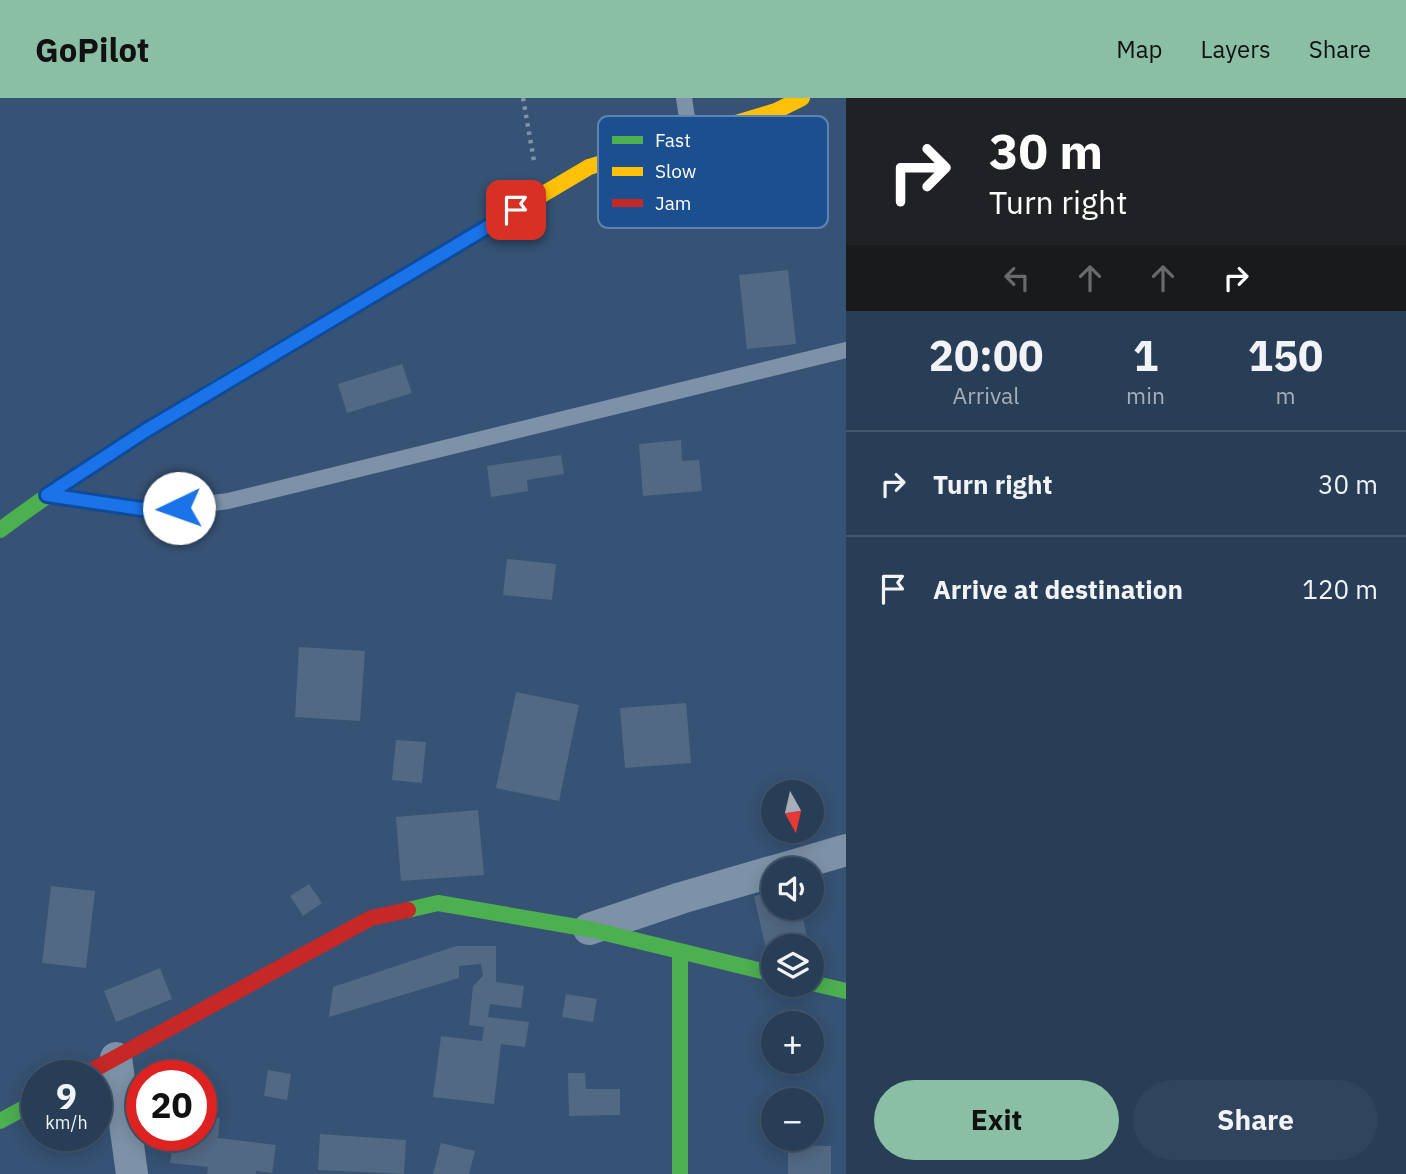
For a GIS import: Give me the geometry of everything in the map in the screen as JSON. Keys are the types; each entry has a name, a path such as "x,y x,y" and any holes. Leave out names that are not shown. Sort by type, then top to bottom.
{"street":[{"path":"759,116 802,98"},
{"path":"0,530 47,495 145,431 589,167 598,164"},
{"path":"822,857 846,850"},
{"path":"589,929 761,874"},
{"path":"112,1060 370,919 438,903 589,929 761,971"},
{"path":"680,952 680,1174"},
{"path":"824,986 846,991"},
{"path":"116,1058 132,1174"},
{"path":"0,1121 21,1110"}],"lane":[{"path":"684,98 687,116"},
{"path":"47,495 155,511 228,501 846,350"}],"path":[{"path":"523,98 540,196"}],"building":[{"path":"788,270 796,344 747,349 739,275"},
{"path":"402,364 412,393 347,413 338,384"},
{"path":"681,440 682,461 699,460 702,491 643,496 639,444"},
{"path":"561,455 564,474 527,480 528,491 491,497 487,466"},
{"path":"507,559 556,564 552,600 503,595"},
{"path":"299,647 365,651 360,721 295,717"},
{"path":"516,692 579,705 559,801 496,788"},
{"path":"686,703 691,763 625,768 620,708"},
{"path":"396,740 426,742 422,783 392,780"},
{"path":"478,810 484,875 401,881 396,817"},
{"path":"309,884 322,903 303,916 290,896"},
{"path":"51,886 95,891 86,968 42,963"},
{"path":"761,895 761,920 803,920 806,934 763,934 754,896"},
{"path":"456,946 496,946 496,982 524,986 521,1008 490,1004 488,1017 529,1022 525,1047 501,1044 494,1104 433,1097 441,1036 482,1041 484,1027 469,1025 473,986 483,976 481,964 459,966 459,978 329,1017 333,987"},
{"path":"160,968 172,999 116,1022 104,991"},
{"path":"566,994 597,999 593,1022 562,1017"},
{"path":"268,1070 291,1074 287,1100 264,1096"},
{"path":"568,1073 585,1073 586,1089 620,1089 620,1115 569,1116"},
{"path":"217,1118 220,1118 218,1138 276,1145 272,1173 256,1171 256,1174 207,1174 208,1167 170,1163 172,1151 217,1151"},
{"path":"320,1134 406,1140 404,1174 318,1170"},
{"path":"441,1143 475,1151 469,1174 433,1174"},
{"path":"824,1146 831,1146 831,1174 788,1174 788,1151 824,1151"}],"traffic: fast":[{"path":"0,530 159,422 435,258"},
{"path":"408,910 438,903 589,929 761,971"},
{"path":"680,952 680,1174"},
{"path":"824,986 846,991"},
{"path":"0,1121 21,1110"}],"traffic: slow":[{"path":"759,116 802,98"},
{"path":"435,258 589,167 598,164"}],"traffic: jam":[{"path":"111,1060 371,918 408,910"}],"route":[{"path":"179,508 155,511 47,495 145,431 516,210"}]}
